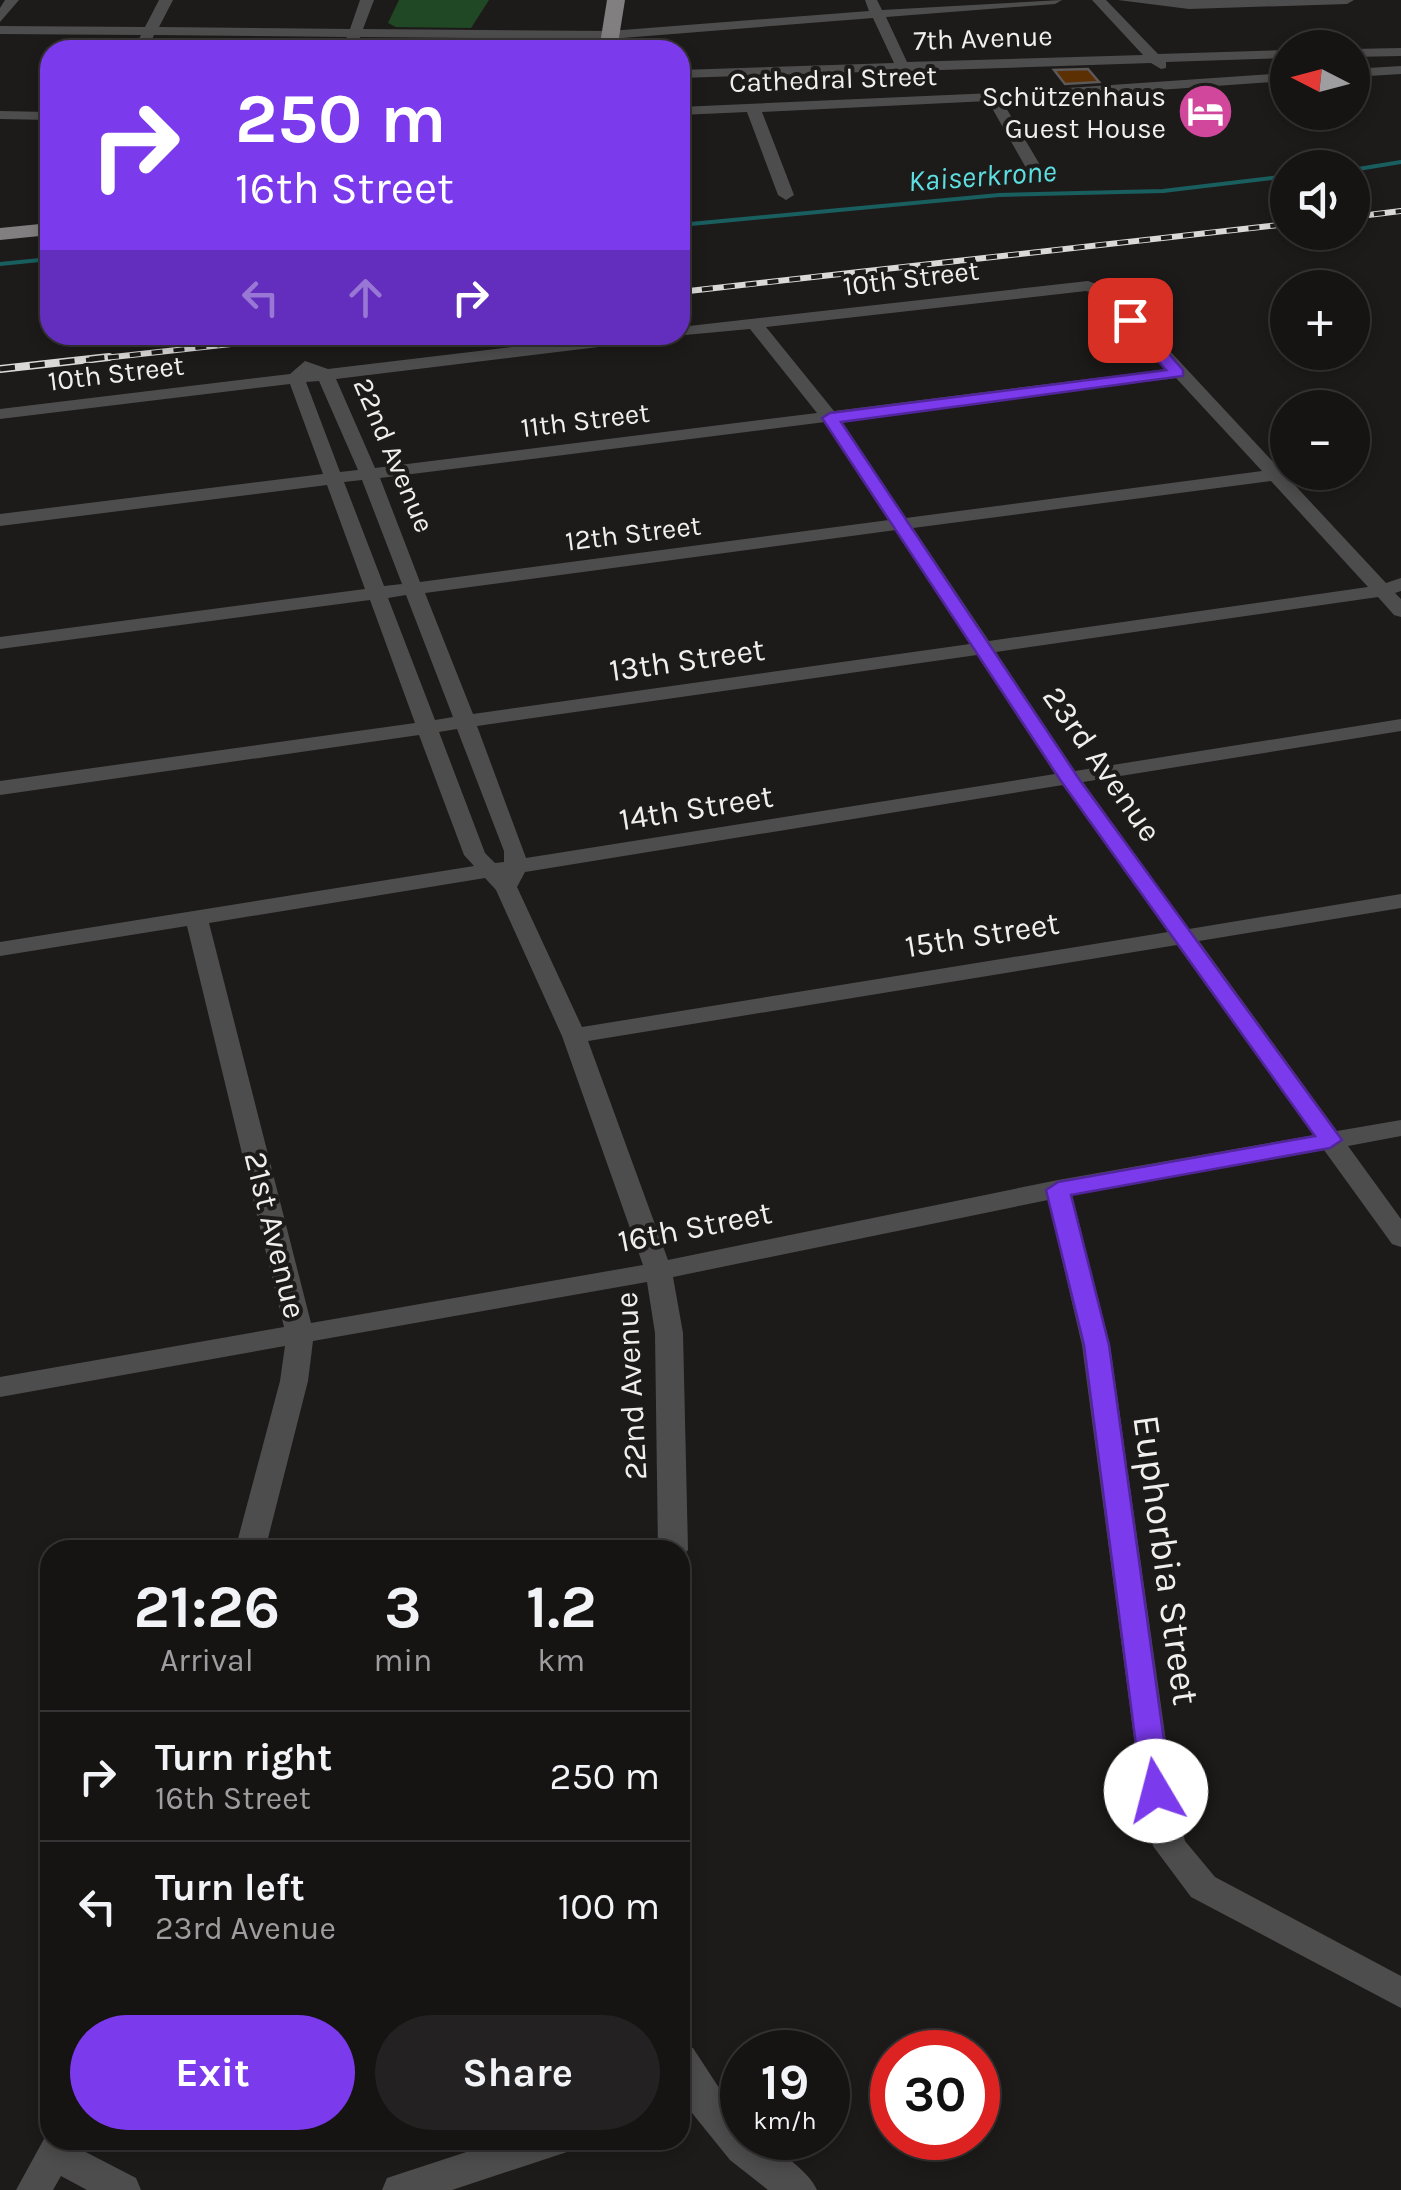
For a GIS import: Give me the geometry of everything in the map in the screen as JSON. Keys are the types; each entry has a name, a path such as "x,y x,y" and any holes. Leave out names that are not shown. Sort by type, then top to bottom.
{"main road":[{"path":"609,40 616,0"},
{"path":"0,231 40,227"}],"street":[{"path":"0,18 12,0"},
{"path":"146,40 166,0"},
{"path":"363,40 367,0"},
{"path":"357,40 382,0"},
{"path":"621,40 770,16 873,6 1055,0"},
{"path":"1099,0 1180,84"},
{"path":"1126,0 1189,5 1347,0"},
{"path":"873,6 918,100"},
{"path":"0,30 363,32 560,40"},
{"path":"1370,53 1401,52"},
{"name":"7th Avenue","path":"690,74 1270,54"},
{"path":"1370,72 1401,70"},
{"name":"Cathedral Street","path":"690,111 993,97 1270,78"},
{"path":"993,97 1040,180"},
{"path":"753,108 786,195"},
{"path":"0,119 40,120"},
{"name":"10th Street","path":"690,331 1088,286 1107,293 1177,373"},
{"name":"23rd Avenue","path":"754,323 830,418 1071,781 1401,1238"},
{"path":"325,374 571,345"},
{"name":"22nd Avenue","path":"504,877 514,850 414,589 325,374 305,366 296,378 475,856 504,877 574,1036 660,1271 669,1333 673,1540"},
{"path":"1177,373 1270,472"},
{"name":"11th Street","path":"0,520 1177,373"},
{"name":"10th Street","path":"0,414 296,378"},
{"name":"12th Street","path":"0,642 1270,475"},
{"path":"1289,490 1391,587 1401,611"},
{"name":"13th Street","path":"0,788 1391,587"},
{"name":"14th Street","path":"0,950 504,877 1401,725"},
{"name":"15th Street","path":"574,1036 1401,901"},
{"name":"21st Avenue","path":"197,921 300,1334 294,1381 253,1540"},
{"name":"16th Street","path":"0,1387 660,1271 1058,1190 1401,1128"},
{"name":"Euphorbia Street","path":"1058,1190 1096,1345 1156,1791 1170,1846 1203,1887 1401,1993"},
{"path":"690,2077 709,2114 752,2160 799,2190"},
{"path":"34,2190 58,2150"},
{"path":"62,2150 123,2190"},
{"path":"400,2190 523,2150"}],"green space":[{"path":"399,0 489,0 471,28 396,27 388,23"}],"building":[{"path":"1088,69 1099,82 1065,84 1054,70"}],"waterway":[{"name":"Kaiserkrone","path":"1370,167 1401,162"},
{"name":"Kaiserkrone","path":"690,224 999,195 1163,191 1270,178"},
{"name":"Kaiserkrone","path":"0,264 40,260"}],"railway":[{"path":"1370,215 1401,211"},
{"path":"690,291 1270,226"},
{"path":"86,360 222,345"},
{"path":"0,369 109,357"}],"place":[{"name":"Schützenhaus Guest House","path":"1205,112"}],"route":[{"path":"1130,320 1177,373 830,418 1071,781 1330,1140 1058,1190 1096,1345 1156,1791"}]}
